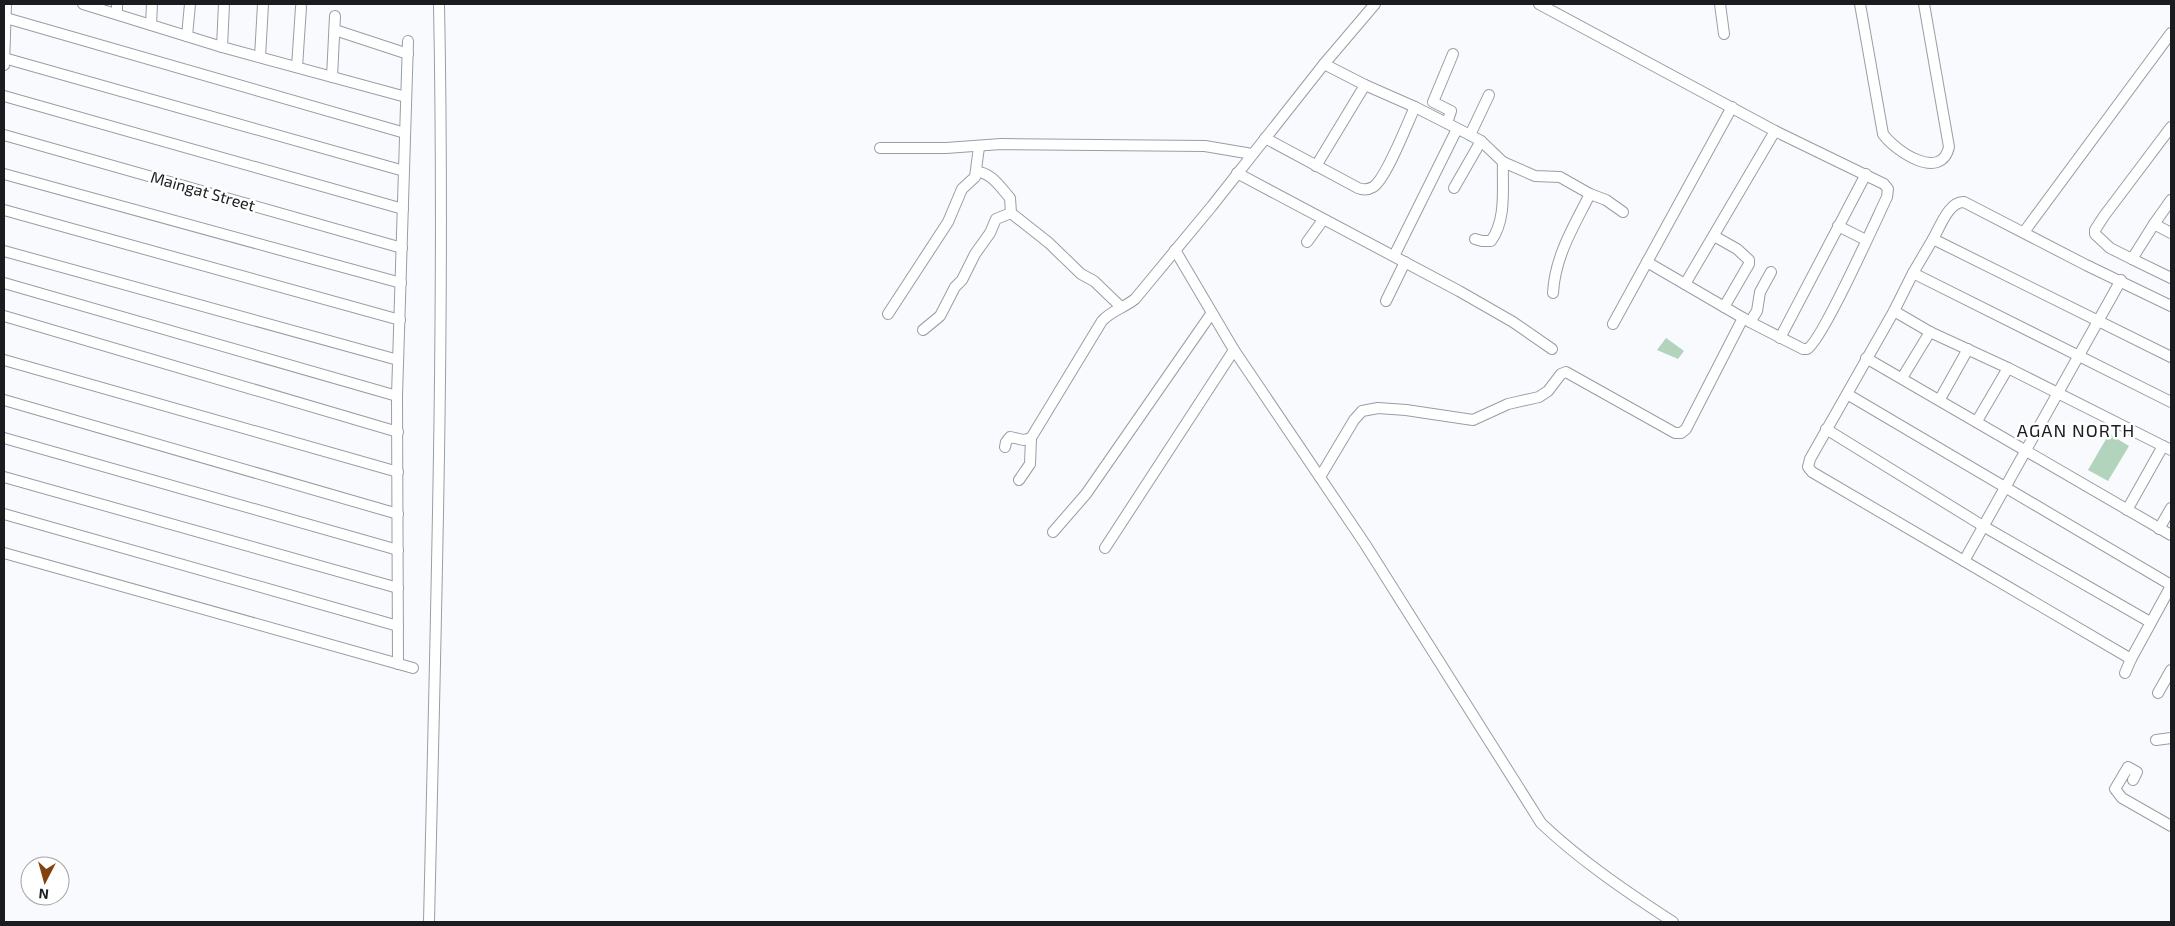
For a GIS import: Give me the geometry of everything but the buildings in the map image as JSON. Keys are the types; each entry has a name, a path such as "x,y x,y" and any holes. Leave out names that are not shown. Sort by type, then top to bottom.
{"street":[{"path":"4,65 6,4"},
{"path":"83,4 117,9 151,25 222,47 406,97"},
{"path":"151,25 152,4"},
{"path":"187,36 190,4"},
{"path":"222,47 224,4"},
{"path":"260,57 263,4"},
{"path":"430,922 441,111 439,4"},
{"path":"1019,480 1030,464 1031,438 1102,321 1112,311 1135,299 1324,64 1375,4"},
{"path":"1539,4 1775,131 1866,174 1884,184 1888,189 1887,197 1841,293 1810,348 1803,349 1780,338 1647,262"},
{"path":"1720,4 1724,34"},
{"path":"1860,4 1883,134 1893,146 1904,153 1926,163 1938,163 1946,156 1949,147 1924,4"},
{"path":"297,67 302,7"},
{"path":"332,77 335,16"},
{"path":"6,18 405,133"},
{"path":"334,30 408,54"},
{"path":"2024,232 2171,33"},
{"path":"398,664 397,396 408,41"},
{"path":"1446,123 1451,111 1433,102 1453,54"},
{"path":"4,58 404,171"},
{"path":"1324,64 1364,85 1470,134 1481,141 1503,162 1526,173 1560,177 1590,194 1606,200 1623,212"},
{"path":"1316,166 1364,85"},
{"path":"1470,134 1489,95"},
{"path":"4,96 403,208"},
{"path":"1266,138 1362,190 1372,188 1382,178 1415,107"},
{"path":"1613,324 1732,107"},
{"path":"2171,127 2095,230 2096,236 2110,248 2171,278"},
{"path":"1394,256 1457,129"},
{"path":"1684,284 1775,131"},
{"name":"Maingat Street","path":"4,135 402,248"},
{"path":"1454,188 1481,141"},
{"path":"880,148 980,147 1001,144 1205,146 1252,154"},
{"path":"888,314 948,222 962,189 971,182 976,172 980,147"},
{"path":"1475,239 1482,241 1491,240 1498,226 1502,208 1503,162"},
{"path":"976,172 981,172 993,179 1010,198 1010,213"},
{"path":"1236,173 1394,256 1513,322 1552,349"},
{"path":"4,174 401,283"},
{"path":"1780,338 1866,174"},
{"path":"1553,293 1556,266 1590,194"},
{"path":"2132,259 2171,200"},
{"path":"2130,659 1812,472 1808,462 1894,312 1933,238 1953,205 1959,202 1964,202 2086,265 2121,280 2171,306"},
{"path":"4,210 400,320"},
{"path":"1010,213 1049,243 1081,274 1094,281 1121,307"},
{"path":"923,330 940,316 975,254 990,234 996,219 1010,213"},
{"path":"1307,242 1323,220"},
{"path":"2154,224 2171,233"},
{"path":"1838,226 1866,240"},
{"path":"1714,236 1749,260 1749,264 1724,307"},
{"path":"1933,238 2171,357"},
{"path":"1175,250 1234,350 1365,544 1541,823 1558,839 1625,890 1673,922"},
{"path":"4,251 398,360"},
{"path":"1386,301 1405,262"},
{"path":"1320,477 1354,420 1362,411 1378,408 1406,410 1472,420 1508,404 1539,397 1548,391 1561,374 1566,372 1675,433 1681,433 1686,429 1746,320 1757,311 1760,292 1771,272"},
{"path":"1913,273 2171,402"},
{"path":"1964,561 2003,487 2058,394 2121,280"},
{"path":"4,283 397,396"},
{"path":"1894,312 1930,332 2008,368 2167,448 2126,510"},
{"path":"1053,532 1086,494 1212,314"},
{"path":"4,316 398,432"},
{"path":"1902,378 1930,332"},
{"path":"1940,400 1968,349"},
{"path":"1105,548 1234,350"},
{"path":"1866,358 1977,421 2171,536"},
{"path":"4,360 398,472"},
{"path":"1977,421 2008,368"},
{"path":"1847,394 2171,585 2130,659 2125,673"},
{"path":"4,400 398,514"},
{"path":"1826,429 1983,526 2150,622"},
{"path":"1005,447 1010,437 1024,440 1031,438"},
{"path":"4,438 398,550"},
{"path":"4,477 398,588"},
{"path":"2159,529 2171,508"},
{"path":"4,514 398,626"},
{"path":"4,553 413,668"},
{"path":"2158,693 2170,675"},
{"path":"2159,743 2170,738"},
{"path":"2133,780 2137,772 2128,767 2115,789 2122,798 2171,826"}],"green space":[{"path":"1666,338 1684,351 1678,359 1657,350"},
{"path":"2109,434 2129,446 2108,481 2088,470"}],"district":[{"name":"AGAN NORTH","path":"2076,431"}]}
